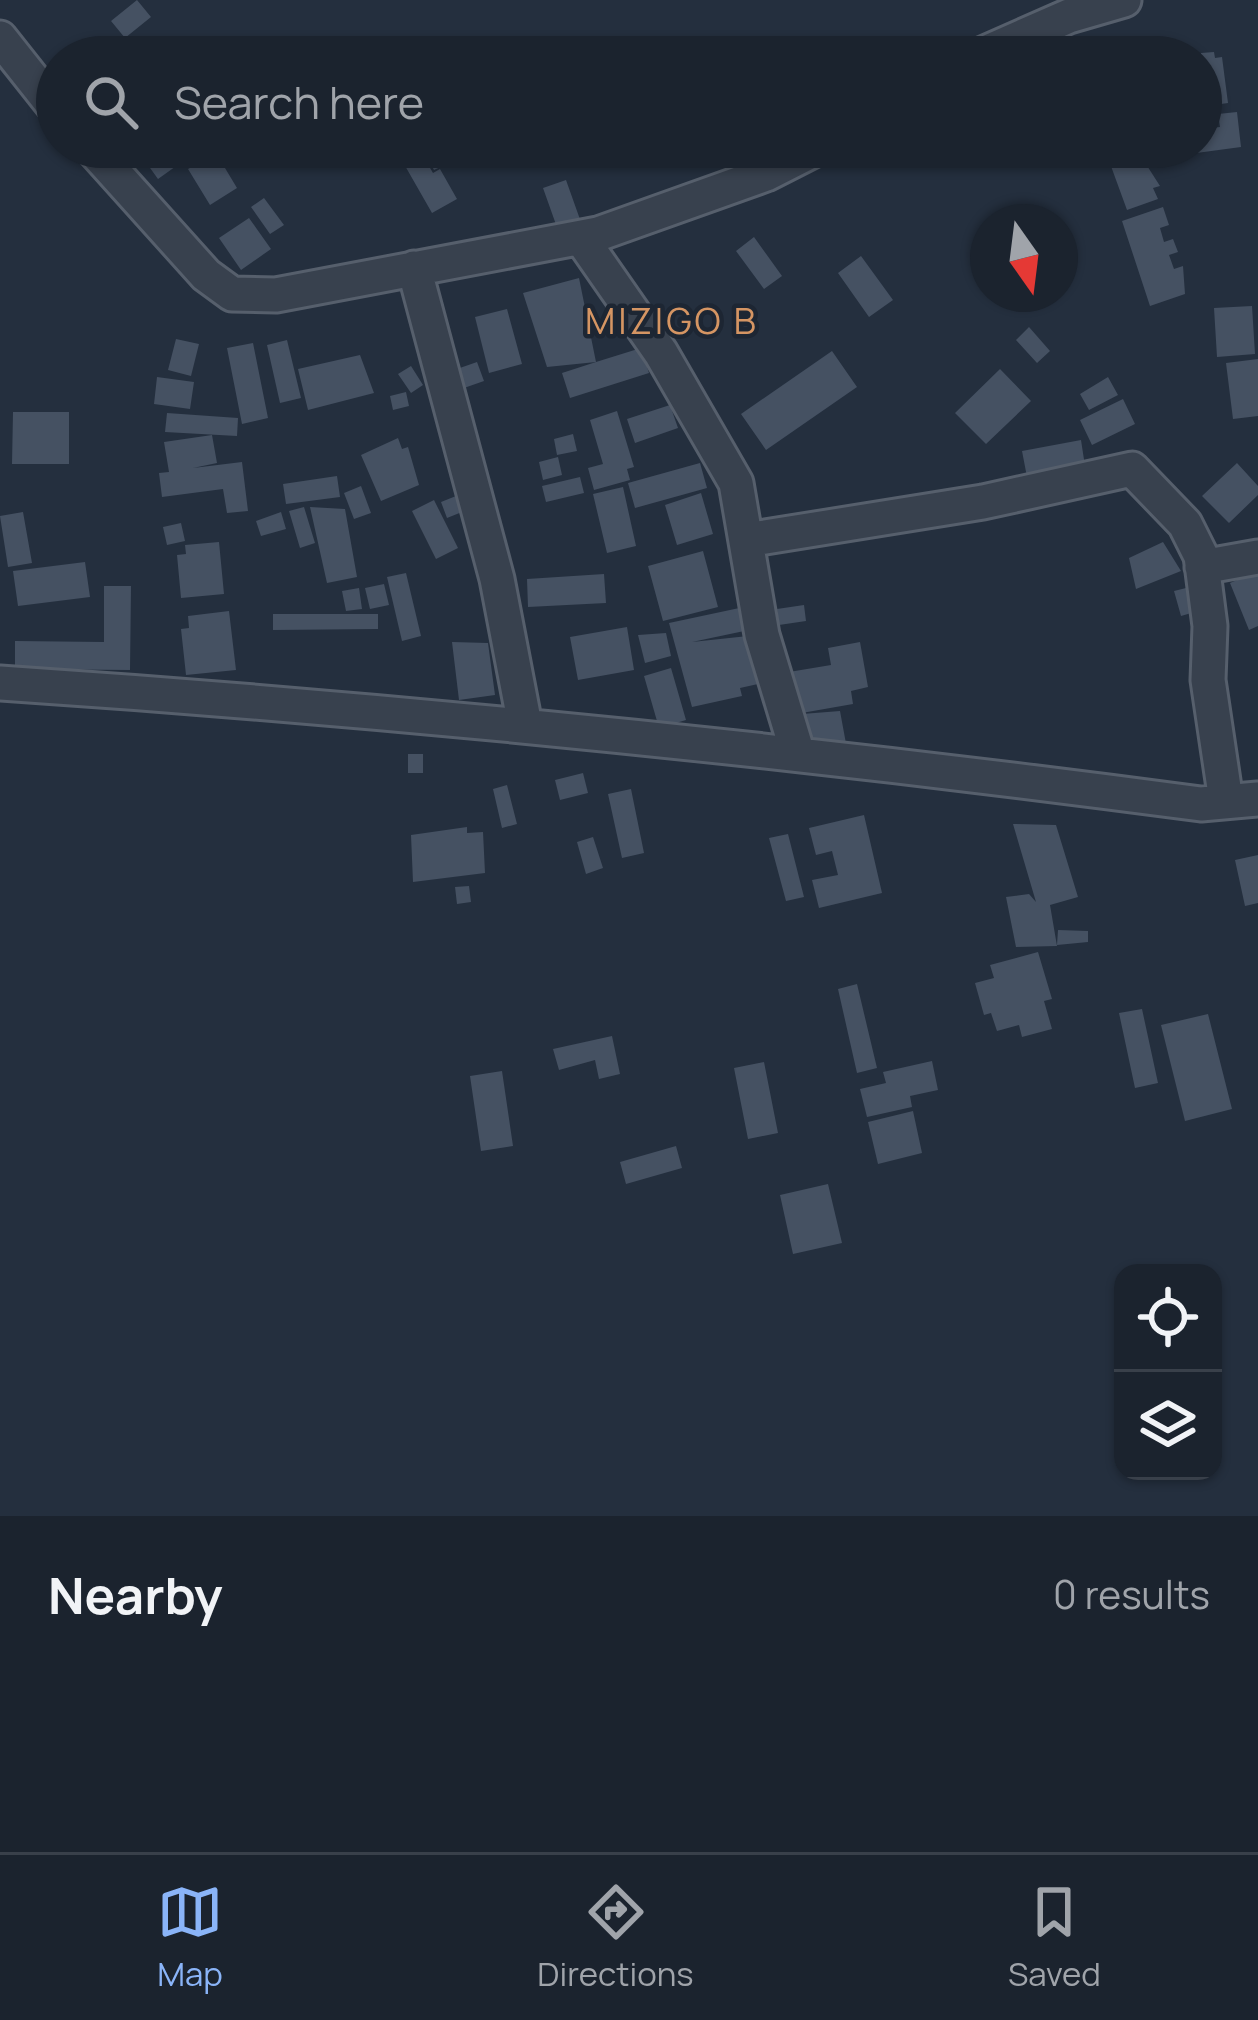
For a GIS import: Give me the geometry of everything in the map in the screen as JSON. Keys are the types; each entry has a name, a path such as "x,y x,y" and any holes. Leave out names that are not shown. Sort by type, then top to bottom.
{"street":[{"path":"1024,36 1124,0"},
{"path":"0,38 36,83"},
{"path":"110,168 206,275 232,294 276,295 581,238 778,168"},
{"path":"581,238 702,418 736,483 762,635 796,751"},
{"path":"414,268 497,579 525,725"},
{"path":"0,683 796,751 1201,804 1242,800 1208,680 1210,626 1202,567 1185,524 1132,469 983,502 747,540"},
{"path":"1202,567 1258,557"}],"building":[{"path":"137,0 151,17 127,36 111,21"},
{"path":"1222,57 1228,103 1222,104"},
{"path":"1237,112 1241,147 1222,150 1222,114"},
{"path":"150,168 173,168 158,179"},
{"path":"225,168 237,188 210,205 188,169"},
{"path":"406,168 430,168 433,173 440,169 457,199 432,213"},
{"path":"1112,168 1148,168 1160,186 1153,188 1158,199 1127,210"},
{"path":"566,180 582,225 559,233 543,188"},
{"path":"264,198 284,225 270,234 251,207"},
{"path":"1163,207 1169,225 1160,228 1164,242 1173,239 1178,252 1169,255 1174,269 1183,266 1185,294 1150,306 1122,221"},
{"path":"249,218 271,249 241,270 219,238"},
{"path":"754,237 782,276 764,289 736,251"},
{"path":"861,256 893,300 869,317 838,273"},
{"path":"579,278 596,362 547,367 523,293"},
{"path":"1252,306 1255,354 1217,357 1214,308"},
{"path":"507,309 522,364 489,373 475,317"},
{"path":"1029,327 1050,351 1037,363 1016,340"},
{"path":"176,339 199,344 191,376 168,370"},
{"path":"287,340 301,398 280,403 267,345"},
{"path":"253,343 268,418 242,424 227,348"},
{"path":"641,348 649,373 570,398 562,373"},
{"path":"832,351 857,387 766,450 741,414"},
{"path":"360,355 374,393 308,410 298,369"},
{"path":"1258,359 1258,416 1233,419 1226,363"},
{"path":"477,362 484,381 464,388 457,369"},
{"path":"411,366 423,385 411,393 398,374"},
{"path":"1000,369 1031,401 986,444 955,413"},
{"path":"157,377 194,382 190,409 154,404"},
{"path":"1108,377 1118,395 1089,410 1080,394"},
{"path":"406,392 409,406 393,410 390,396"},
{"path":"1123,399 1135,424 1092,445 1080,420"},
{"path":"670,405 678,428 635,443 627,419"},
{"path":"617,411 634,467 627,469 630,480 594,490 588,468 603,464 590,420"},
{"path":"13,412 69,412 69,464 12,464"},
{"path":"167,413 238,418 237,436 165,432"},
{"path":"573,434 577,451 557,455 554,439"},
{"path":"212,435 217,463 193,468 242,462 248,511 227,513 223,489 162,497 159,473 169,472 164,442"},
{"path":"398,438 402,449 408,447 419,485 381,501 361,455"},
{"path":"1081,440 1085,466 1027,477 1022,451"},
{"path":"558,457 562,475 543,480 539,462"},
{"path":"700,463 707,488 635,508 628,483"},
{"path":"1237,463 1258,486 1258,495 1229,523 1202,496"},
{"path":"337,476 340,497 286,504 283,484"},
{"path":"580,477 584,493 546,502 542,486"},
{"path":"361,486 371,513 354,519 344,493"},
{"path":"623,487 636,546 607,553 593,494"},
{"path":"701,493 713,534 677,545 665,505"},
{"path":"456,496 462,512 447,518 441,502"},
{"path":"434,500 458,548 436,559 412,511"},
{"path":"304,507 315,543 300,548 289,511"},
{"path":"310,507 345,509 357,577 327,583"},
{"path":"23,512 32,563 8,567 0,516"},
{"path":"281,512 286,529 261,536 256,521"},
{"path":"181,523 185,541 167,545 163,527"},
{"path":"219,542 224,594 181,598 177,555 186,554 185,545"},
{"path":"1163,542 1181,571 1136,589 1129,558"},
{"path":"703,551 718,607 663,621 648,566"},
{"path":"85,562 90,597 18,606 13,571"},
{"path":"1258,571 1258,626 1249,630 1230,583"},
{"path":"406,573 421,636 402,641 387,577"},
{"path":"604,574 606,603 528,607 527,579"},
{"path":"384,584 389,605 370,609 365,588"},
{"path":"1198,585 1205,609 1181,616 1174,591"},
{"path":"104,586 131,586 130,670 15,669 15,641 104,642"},
{"path":"359,588 362,609 346,611 342,591"},
{"path":"804,605 806,621 779,625 777,609"},
{"path":"744,607 749,630 692,642 748,636 758,684 740,688 742,696 692,707 669,623"},
{"path":"229,611 236,670 186,675 181,629 189,628 188,616"},
{"path":"273,614 378,614 378,629 273,630"},
{"path":"627,627 634,670 578,680 570,637"},
{"path":"666,633 671,656 645,663 638,635"},
{"path":"452,642 488,643 495,695 459,700"},
{"path":"860,642 868,687 851,691 853,704 796,714 789,672 831,665 828,648"},
{"path":"671,668 686,720 659,728 644,676"},
{"path":"840,711 847,749 810,746 802,714"},
{"path":"408,754 423,754 423,773 408,773"},
{"path":"583,773 588,793 560,800 555,780"},
{"path":"507,785 517,824 502,828 493,789"},
{"path":"631,789 644,853 622,858 608,794"},
{"path":"864,815 882,893 819,908 812,880 838,875 832,851 816,855 809,828"},
{"path":"1013,824 1056,825 1078,897 1050,905 1057,946 1016,947 1006,897 1029,894 1036,902"},
{"path":"467,827 467,833 483,832 485,873 413,882 411,835"},
{"path":"788,834 804,897 786,901 769,838"},
{"path":"593,837 603,868 586,874 577,842"},
{"path":"1258,855 1258,903 1245,906 1235,860"},
{"path":"469,886 471,902 457,904 455,887"},
{"path":"1058,930 1088,931 1088,942 1057,945"},
{"path":"1038,952 1052,999 1044,1001 1052,1029 1022,1037 1019,1025 997,1031 991,1013 984,1015 975,983 994,978 990,965"},
{"path":"857,984 877,1068 857,1073 838,989"},
{"path":"1142,1009 1158,1083 1135,1088 1119,1013"},
{"path":"1208,1014 1232,1109 1185,1121 1161,1025"},
{"path":"612,1036 620,1074 599,1079 595,1060 559,1070 553,1049"},
{"path":"932,1061 938,1090 910,1096 912,1107 867,1117 860,1089 886,1083 883,1072"},
{"path":"764,1062 778,1133 748,1139 734,1068"},
{"path":"502,1071 513,1146 481,1151 470,1076"},
{"path":"913,1111 922,1153 878,1164 868,1122"},
{"path":"676,1146 682,1168 626,1184 620,1162"},
{"path":"828,1184 842,1243 793,1254 780,1195"}],"district":[{"name":"MIZIGO B","path":"672,321"}]}
